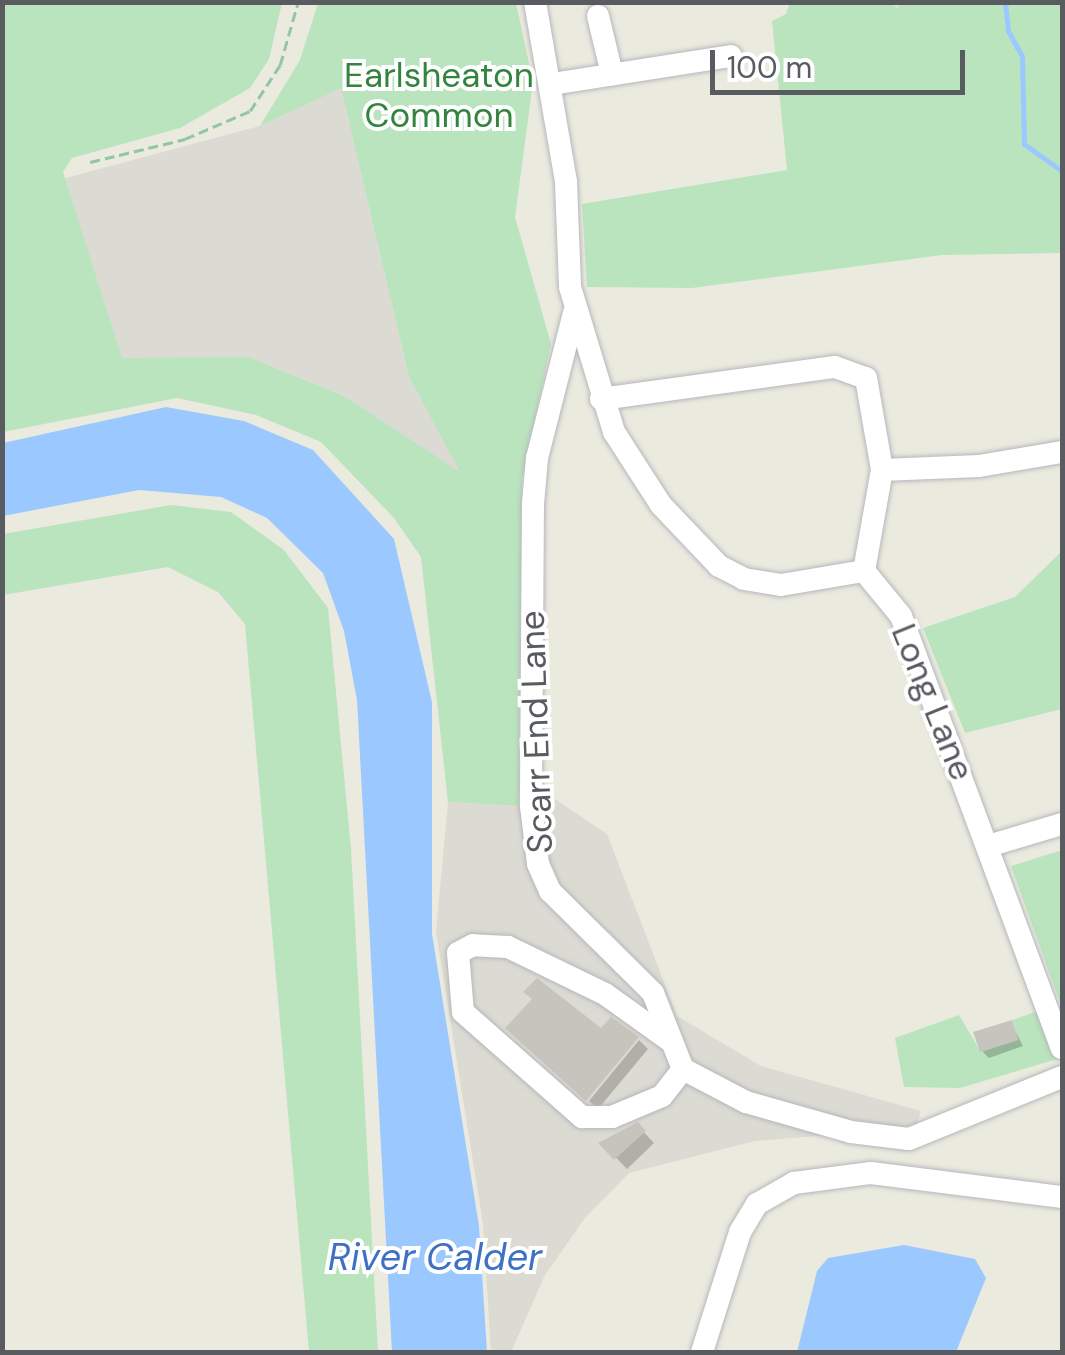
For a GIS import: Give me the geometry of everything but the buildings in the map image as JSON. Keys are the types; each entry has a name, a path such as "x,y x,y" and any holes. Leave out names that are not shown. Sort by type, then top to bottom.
{"street":[{"path":"535,2 552,84 575,309 601,398 661,505 719,566 744,579 781,585 864,571 882,470 866,378 835,367 601,398"},
{"path":"598,16 608,74"},
{"path":"552,84 731,56"},
{"name":"Scarr End Lane","path":"575,309 537,458 533,504 533,835 550,891 642,980 682,1069"},
{"path":"882,470 979,466 1062,452"},
{"name":"Long Lane","path":"864,571 901,616 1062,1048"},
{"path":"988,846 1062,824"},
{"path":"672,1042 605,994 508,947 473,945 458,953 463,1012 582,1117 612,1117 662,1096 682,1069 746,1102 831,1127 922,1138 1062,1078"},
{"path":"702,1352 740,1232 757,1204 794,1182 872,1172 1062,1197"}],"path":[{"path":"90,162 185,139 250,112 280,64 298,2"}],"shaded area":[{"path":"341,87 409,377 462,474 346,397 249,357 122,359 62,179 260,126"},
{"path":"552,797 607,834 677,1016 761,1066 921,1111 909,1151 829,1135 755,1141 629,1173 585,1218 545,1275 512,1350 491,1352 483,1224 436,932 448,802 519,806"}],"green space":[{"name":"Earlsheaton Common","path":"2,3 282,3 269,59 250,88 180,128 72,158 63,172 122,358 249,357 346,397 460,472 409,377 341,88 260,126 300,60 318,3 516,3 533,82 515,217 551,344 522,479 519,806 448,802 421,557 394,518 321,442 256,415 177,398 3,432"},
{"path":"790,3 891,3 900,9 895,3 1062,3 1062,253 942,255 692,288 587,287 582,204 787,170 772,21 786,14"},
{"path":"171,505 231,512 284,550 328,608 351,849 378,1352 309,1352 245,624 218,592 168,567 3,595 3,534"},
{"path":"1062,551 1062,709 965,733 923,628 1015,597"},
{"path":"1062,850 1062,1008 1011,866"},
{"path":"1044,1009 1061,1058 960,1088 904,1087 895,1038 959,1015 981,1052 1018,1040 1012,1020"}],"water":[{"name":"River Calder","path":"166,407 244,421 313,450 394,539 432,702 432,934 479,1226 487,1352 392,1352 357,700 344,631 323,573 267,518 221,497 139,490 3,516 3,443"},
{"path":"904,1245 975,1259 986,1278 956,1352 797,1352 817,1271 828,1258"}],"waterway":[{"path":"1005,2 1008,31 1022,56 1024,144 1062,171"}]}
